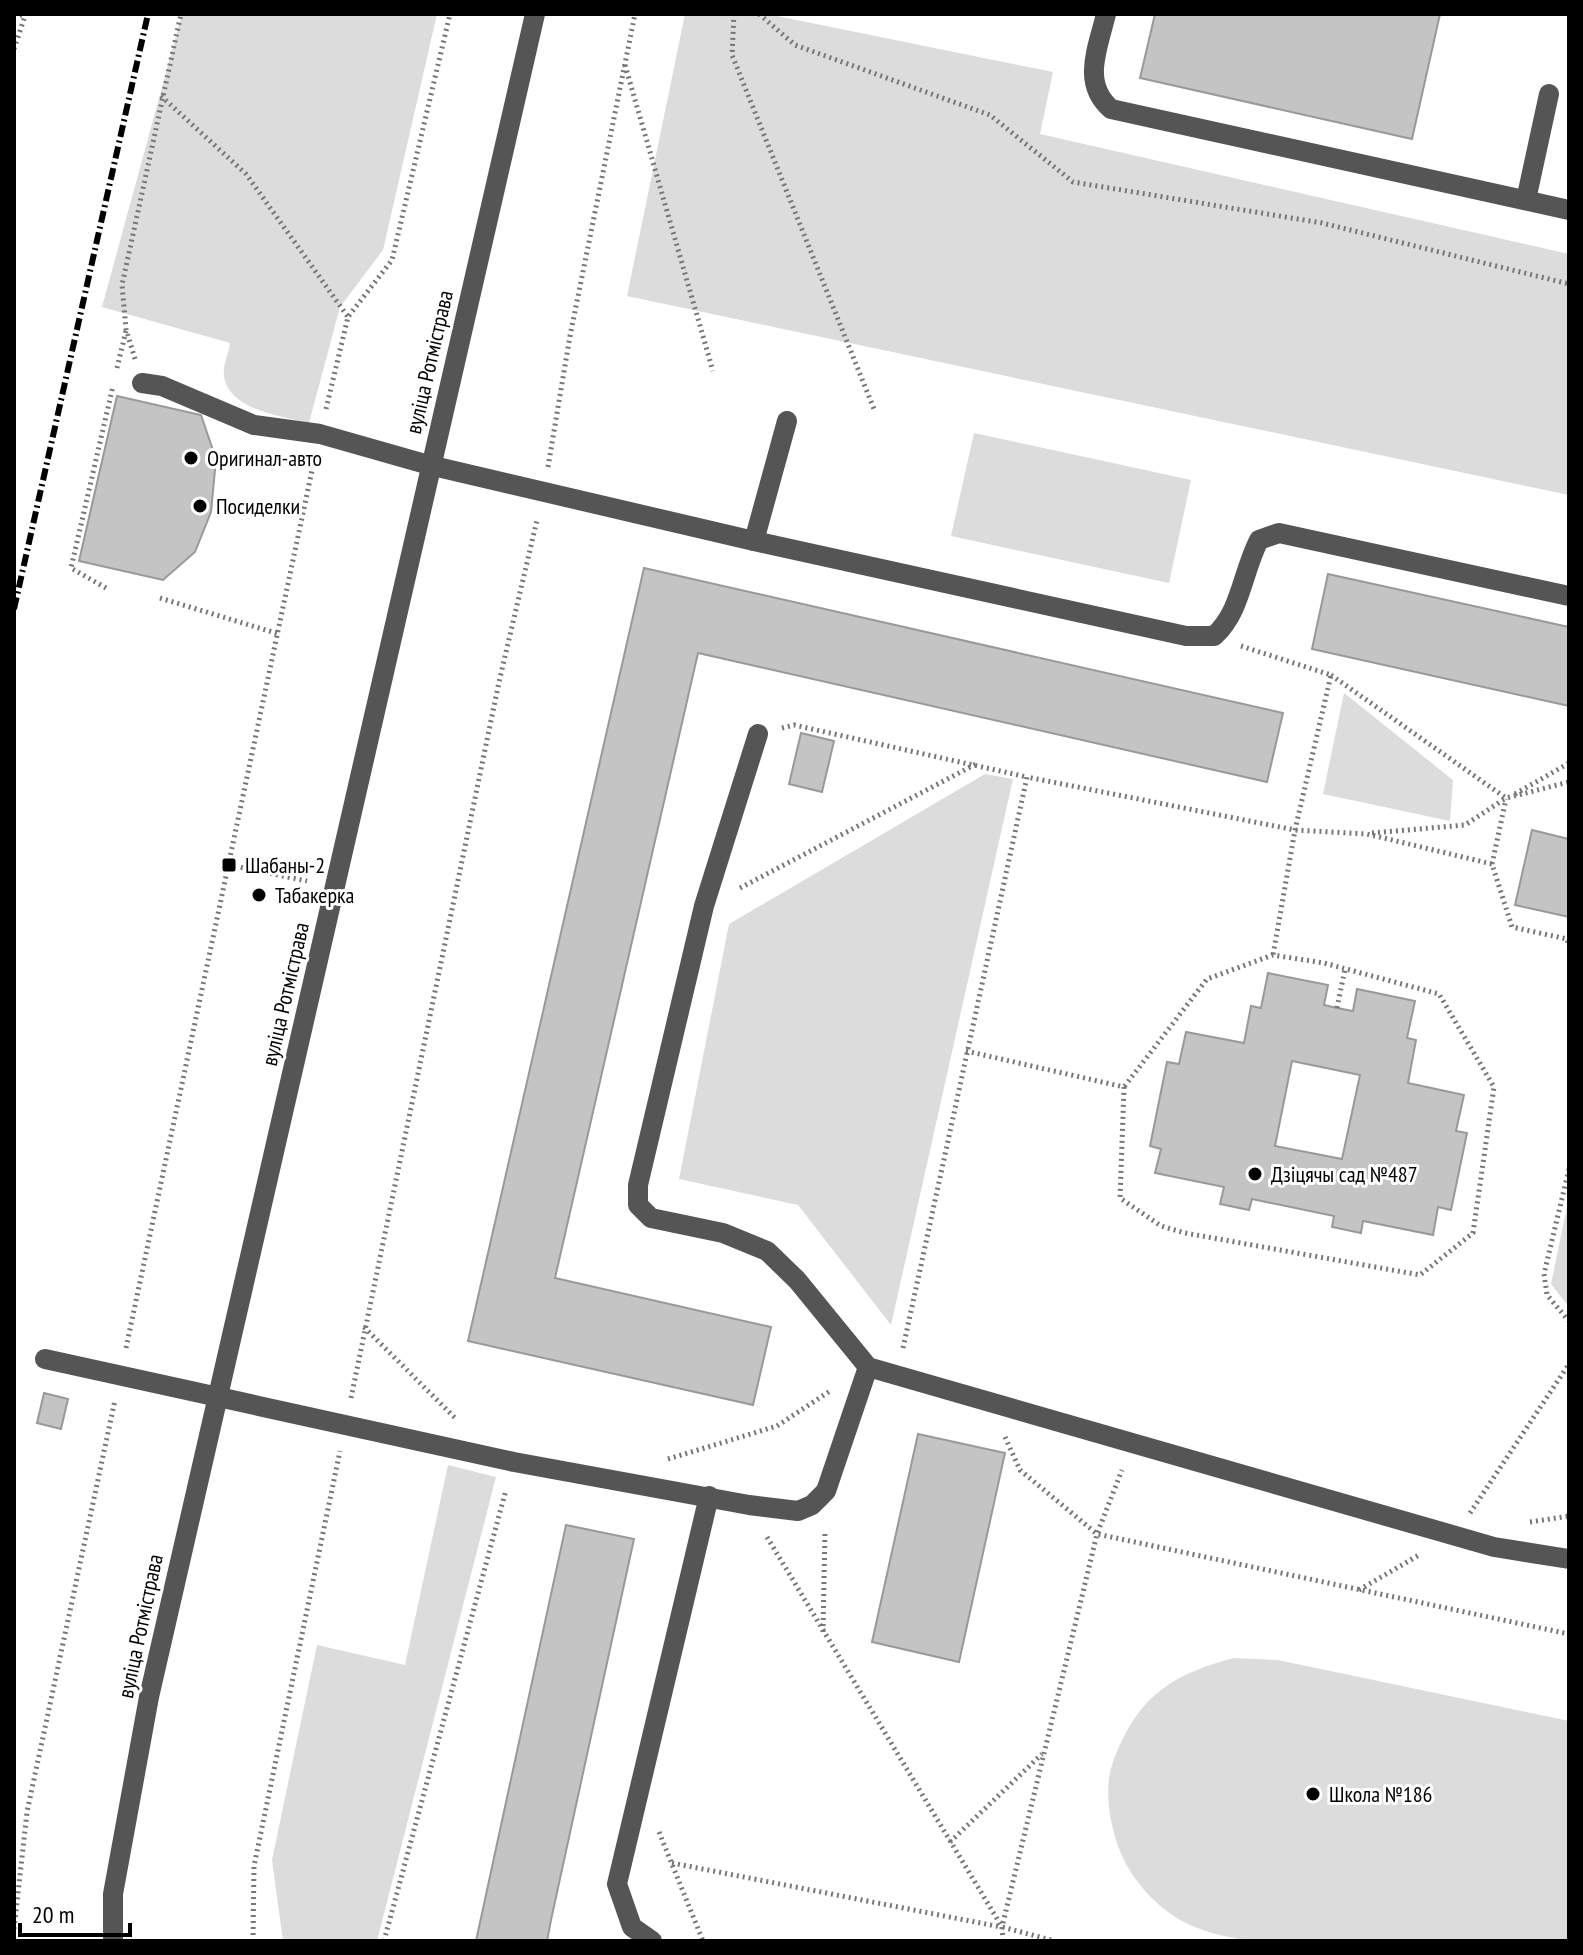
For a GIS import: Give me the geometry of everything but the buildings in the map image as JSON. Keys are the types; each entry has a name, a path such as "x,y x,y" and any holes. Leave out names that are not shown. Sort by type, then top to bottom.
{"street":[{"name":"вуліца Ротмістрава","path":"113,1941 113,1894 149,1697 215,1398 535,14"},
{"path":"1106,14 1092,76 1098,97 1111,109 1569,210"},
{"path":"1526,200 1549,94"},
{"path":"142,383 162,386 197,408 254,425 320,434 429,465 754,541 1186,636 1214,636 1231,621 1248,561 1259,540 1279,533 1569,596"},
{"path":"754,541 787,421"},
{"path":"758,734 704,906 638,1185 638,1205 651,1218 723,1233 767,1251 797,1280 868,1367 1456,1533 1494,1547 1569,1559"},
{"path":"45,1359 514,1462 749,1505 798,1511 812,1505 826,1491 868,1367"},
{"path":"652,1941 632,1927 617,1884 709,1496"}],"path":[{"path":"142,383 126,329 122,285 181,14"},
{"path":"14,1929 27,1812 320,434 348,317 392,260 450,14"},
{"path":"253,1941 254,1866 363,1327 499,682 544,492 570,336 635,14"},
{"path":"734,14 732,55 874,409"},
{"path":"759,14 795,45 990,115 1073,182 1322,223 1569,284"},
{"path":"14,15 26,15 14,49"},
{"path":"625,63 713,371"},
{"path":"161,96 246,174 348,317"},
{"path":"106,588 71,568 126,329"},
{"path":"160,598 279,634"},
{"path":"1214,636 1331,675 1506,798 1569,782"},
{"path":"1273,955 1295,830 1331,675"},
{"path":"758,734 794,725 1027,777 1295,830 1367,834 1465,825 1569,763"},
{"path":"704,906 976,764"},
{"path":"897,1376 1027,777"},
{"path":"1506,798 1492,864 1512,927 1567,939 1569,946"},
{"path":"1367,834 1492,864"},
{"path":"229,865 335,887"},
{"path":"1273,955 1345,969 1439,994 1494,1087 1473,1233 1420,1275 1161,1226 1120,1198 1124,1087 1207,979 1273,955"},
{"path":"1337,1008 1345,969"},
{"path":"966,1051 1124,1087"},
{"path":"1569,1169 1544,1274 1547,1295 1569,1321"},
{"path":"363,1327 493,1456"},
{"path":"1359,1590 1456,1533 1569,1364"},
{"path":"663,1461 777,1426 868,1367"},
{"path":"990,1402 1020,1470 1097,1534 1569,1634"},
{"path":"1003,1941 1002,1927 1097,1534 1132,1443"},
{"path":"384,1941 514,1462"},
{"path":"823,1633 826,1491"},
{"path":"749,1505 1002,1927"},
{"path":"950,1842 1044,1752"},
{"path":"640,1786 703,1941"},
{"path":"672,1863 1002,1927 1055,1941"}],"shaded area":[{"path":"182,14 437,14 383,250 340,307 309,423 254,408 232,393 225,382 224,368 230,343 102,307"},
{"path":"685,14 767,14 1053,72 1040,134 1569,254 1569,495 627,296"},
{"path":"974,433 1191,480 1169,583 951,536"},
{"path":"1344,693 1453,780 1450,821 1323,794"},
{"path":"985,774 1013,779 891,1325 798,1205 679,1179 729,924"},
{"path":"1569,1197 1569,1307 1551,1284"},
{"path":"448,1465 496,1477 377,1941 283,1941 272,1860 317,1645 405,1665"},
{"name":"Школа №186","path":"1234,1658 1278,1660 1569,1721 1569,1941 1251,1940 1205,1931 1161,1907 1133,1876 1120,1852 1108,1801 1110,1772 1133,1721 1158,1692 1191,1672"}],"railway":[{"path":"14,609 148,14"}],"place":[{"name":"Оригинал-авто","path":"191,458"},
{"name":"Посиделки","path":"200,506"},
{"name":"Шабаны-2","path":"229,865"},
{"name":"Табакерка","path":"259,895"},
{"name":"Дзіцячы сад №487","path":"1255,1174"},
{"name":"Школа №186","path":"1313,1794"}]}
